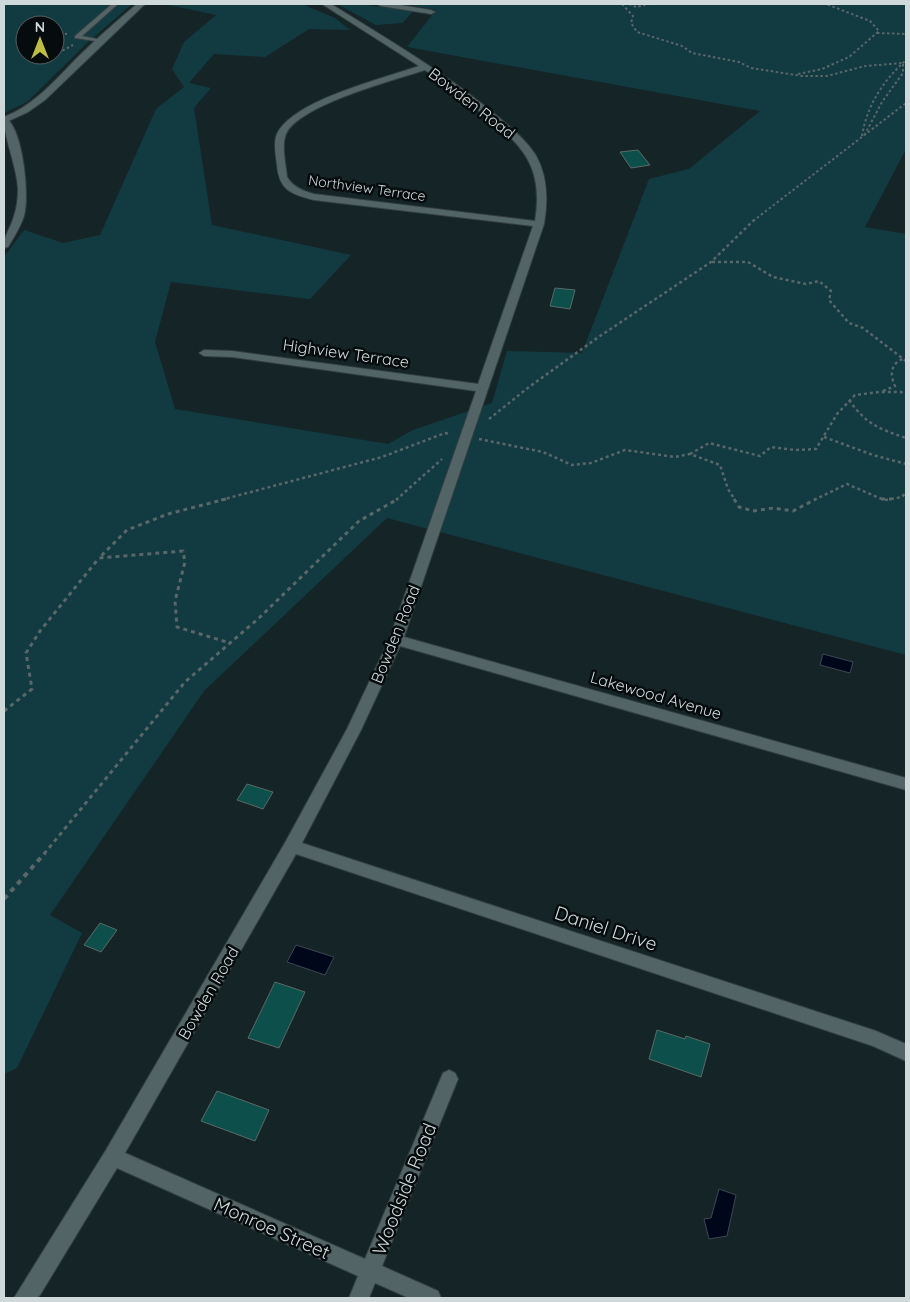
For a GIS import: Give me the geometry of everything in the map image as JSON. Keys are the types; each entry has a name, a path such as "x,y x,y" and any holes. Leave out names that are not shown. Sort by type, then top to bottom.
{"street":[{"path":"4,245 20,217 24,196 10,128 4,120 21,113 39,102 100,41 141,4"},
{"name":"Bowden Road","path":"24,1298 113,1157 292,846 354,730 396,640 539,224 543,202 538,171 528,151 514,135 465,95 426,67 326,4"},
{"path":"381,4 431,12"},
{"name":"Northview Terrace","path":"426,67 334,98 291,122 284,130 281,140 284,182 292,190 314,197 539,224"},
{"name":"Highview Terrace","path":"204,353 232,354 483,388"},
{"name":"Lakewood Avenue","path":"396,640 906,784"},
{"name":"Daniel Drive","path":"292,846 876,1039 906,1053"},
{"name":"Woodside Road","path":"359,1298 449,1079"},
{"name":"Monroe Street","path":"113,1157 431,1298"}],"lane":[{"path":"100,41 77,38 115,4"}],"path":[{"path":"622,4 632,16 631,23 638,32 682,46 692,53 739,62 751,68 796,75 827,76 865,66 903,63 903,73"},
{"path":"629,4 636,7 649,4"},
{"path":"796,75 822,68 849,57 879,31 870,20 826,4"},
{"path":"876,33 906,34"},
{"path":"862,137 864,124 880,86 906,60"},
{"path":"467,437 529,387 600,336 712,262 760,214 864,136 876,110 906,70"},
{"path":"844,151 906,103"},
{"path":"712,262 748,262 773,277 806,284 819,281 831,291 829,300 849,323 863,328 901,359 906,359"},
{"path":"882,392 894,386 890,376 892,369 901,359"},
{"path":"4,710 32,689 26,653 40,630 99,558 127,530 168,514 382,457 445,433 543,452 572,464 591,463 625,450 675,457 690,454 709,443 760,456 771,447 795,450 816,449 837,414 855,395 900,392 906,395"},
{"path":"849,400 860,417 877,428 906,438"},
{"path":"824,437 873,455 906,464"},
{"path":"690,454 720,465 728,489 739,507 753,511 773,508 793,511 809,500 828,494 847,484 884,500 902,496 906,492"},
{"path":"4,899 55,841 185,682 260,618 359,521 393,503 445,457"},
{"path":"99,558 183,551 185,562 175,601 177,627 230,643"}],"shaded area":[{"path":"4,4 132,4 65,65 65,15 15,15 15,65 65,65 27,102 4,113"},
{"path":"164,4 302,4 335,18 350,30 309,29 265,57 214,54 189,83 211,88 194,108 212,225 351,255 310,299 171,282 155,342 175,409 388,444 413,430 492,403 507,351 582,353 649,179 689,169 760,111 407,47 436,10 404,4 906,4 906,149 865,227 906,234 906,655 387,518 204,691 50,915 82,933 17,1068 4,1074 4,257 24,230 63,243 100,235 156,109 184,87 172,69 184,42 216,15"},
{"path":"337,4 358,4 414,11 402,23 376,25"},
{"path":"823,654 853,662 850,673 820,665"},
{"path":"296,945 334,957 325,975 287,962"},
{"path":"719,1189 736,1195 727,1236 709,1239 704,1219 711,1218"}],"building":[{"path":"638,150 650,165 631,168 620,152"},
{"path":"555,288 575,290 570,309 550,306"},
{"path":"247,784 273,792 263,809 237,800"},
{"path":"100,923 117,930 101,952 84,945"},
{"path":"275,982 305,992 279,1048 248,1038"},
{"path":"657,1030 685,1039 686,1036 710,1044 701,1077 649,1059"},
{"path":"217,1091 269,1110 255,1141 201,1121"}]}
